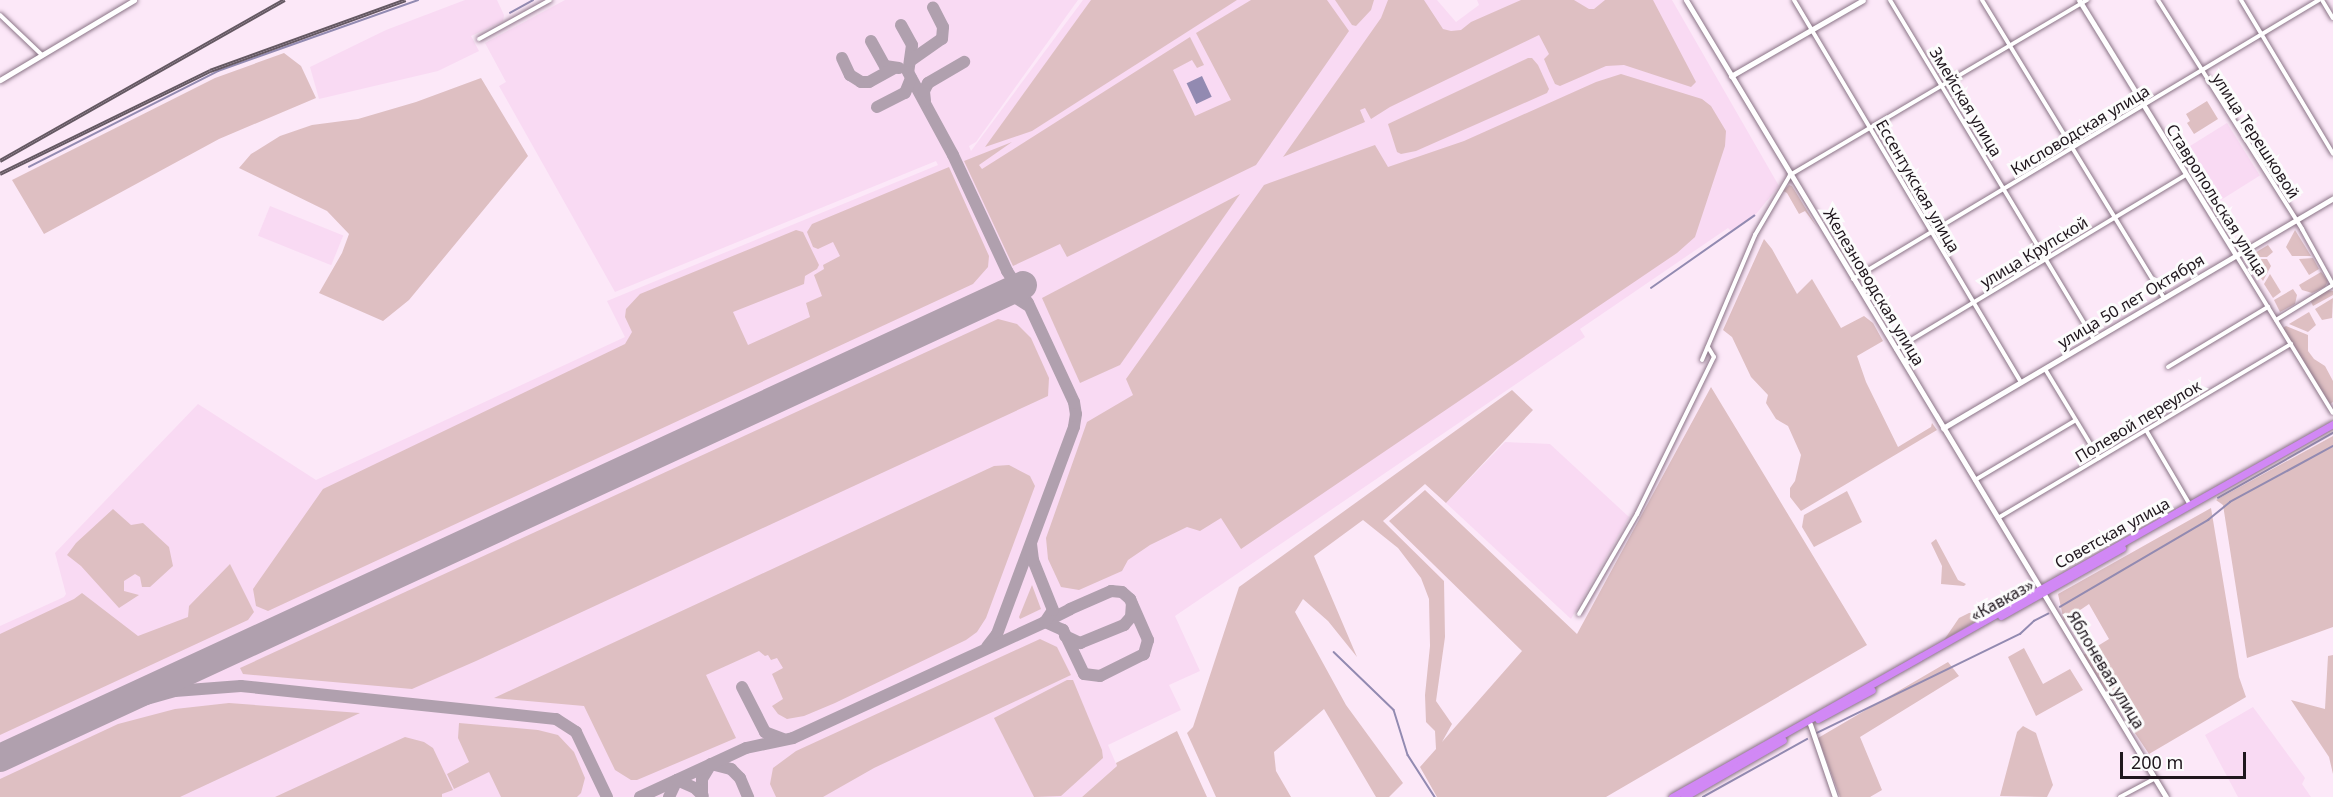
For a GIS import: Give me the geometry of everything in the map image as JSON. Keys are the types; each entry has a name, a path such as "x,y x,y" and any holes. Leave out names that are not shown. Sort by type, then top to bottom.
{"highway":[{"name":"Советская улица","path":"1672,797 2333,425"},
{"name":"«Кавказ»","path":"1684,797 2333,425"}],"main road":[{"path":"0,80 134,0"},
{"name":"Железноводская улица","path":"1686,0 2042,590"},
{"path":"1731,76 1863,0"},
{"name":"Ставропольская улица","path":"2080,2 2235,254"},
{"name":"улица 50 лет Октября","path":"1943,428 2333,198"},
{"name":"Яблоневая улица","path":"2042,590 2166,797"},
{"path":"1810,724 1835,797"}],"street":[{"path":"479,39 550,0"},
{"name":"Ессентукская улица","path":"1794,0 2021,384"},
{"name":"Змейская улица","path":"1890,0 2095,340"},
{"path":"1982,0 2163,298"},
{"path":"1701,360 1755,235 1790,175 1943,86 2080,2 2087,0"},
{"name":"улица Терешковой","path":"2158,0 2333,285"},
{"path":"2241,0 2333,154"},
{"path":"2321,0 2333,18"},
{"name":"Кисловодская улица","path":"1853,279 2321,0"},
{"path":"0,15 42,55"},
{"name":"улица Крупской","path":"1896,350 2186,175"},
{"name":"Ставропольская улица","path":"2235,254 2333,413"},
{"path":"2276,320 2333,285"},
{"path":"2168,367 2268,307"},
{"name":"Полевой переулок","path":"1998,518 2291,344"},
{"path":"1579,614 1637,514 1713,357 1707,346"},
{"path":"2045,369 2099,458"},
{"path":"1975,480 2076,420"},
{"path":"2146,430 2190,506"},
{"path":"2120,797 2155,778"}],"shaded area":[{"path":"465,0 497,0 504,15 503,21 471,36 479,51 438,71 319,99 310,67 386,30"},
{"path":"565,0 1078,0 976,142 969,146 971,151 1083,0 1437,0 1456,22 1479,5 1477,0 1672,0 1779,186 1756,214 1731,231 1728,228 1580,329 1585,337 1175,616 1200,671 1169,685 1181,710 1108,745 1117,766 1082,797 0,797 0,626 64,597 66,594 55,553 198,404 316,480 625,337 607,301 938,165 936,161 615,292 499,86 506,82 485,43"},
{"path":"1091,0 1237,0 1032,131 985,147"},
{"path":"1251,0 1327,0 1349,31 1256,165 1067,257 1060,244 1013,266 964,161 1012,142 979,165 982,169 1190,37 1204,65 1197,68 1192,60 1173,70 1195,116 1231,100 1196,33"},
{"path":"1335,0 1374,0 1371,10 1356,26 1352,25"},
{"path":"1388,0 1424,0 1443,29 1451,31 1461,30 1471,22 1521,0 1574,0 1589,9 1594,9 1605,0 1653,0 1696,82 1691,87 1624,65 1606,66 1560,86 1555,84 1544,59 1549,54 1539,35 1390,107 1371,119 1365,108 1360,110 1365,122 1283,157 1381,18"},
{"path":"284,53 301,66 316,98 219,139 44,234 12,180 215,78"},
{"path":"1532,58 1538,65 1549,89 1547,93 1416,151 1401,154 1397,152 1388,124"},
{"path":"1621,74 1702,99 1711,106 1726,131 1725,146 1695,237 1677,253 1241,549 1221,518 1200,531 1187,527 1150,545 1128,560 1122,571 1079,590 1061,587 1048,559 1046,538 1087,422 1133,395 1126,379 1264,185 1375,145 1388,167 1464,141 1596,82"},
{"path":"1202,76 1212,97 1196,104 1187,83"},
{"path":"481,78 528,156 409,300 383,321 319,293 342,253 349,234 327,211 239,168 251,154 280,136 312,125 358,119 416,102"},
{"path":"2207,101 2218,119 2194,134 2187,123 2190,121 2186,114"},
{"path":"2227,123 2260,176 2214,204 2181,152"},
{"path":"949,167 989,256 988,267 973,284 268,611 256,606 253,589 323,489 625,344 632,332 625,317 626,309 640,294 796,230 803,232 819,265 817,269 805,276 804,284 733,312 748,345 810,317 806,303 822,296 814,275 824,269 823,265 840,256 833,242 818,249 813,247 807,232 812,224"},
{"path":"1789,185 1792,186 1817,227 1805,211 1799,214 1787,193 1783,191"},
{"path":"1240,194 1120,365 1080,383 1042,298"},
{"path":"270,206 343,236 331,265 258,236"},
{"path":"2295,230 2311,256 2292,256 2286,247"},
{"path":"1764,239 1797,294 1812,279 1841,328 1864,316 1873,323 1883,341 1857,356 1866,382 1898,447 1931,427 1932,423 1937,430 1801,511 1790,497 1790,488 1795,481 1801,455 1788,426 1776,419 1766,403 1768,395 1751,377 1732,337 1723,330"},
{"path":"2268,245 2273,252 2267,257 2248,257"},
{"path":"2313,258 2319,269 2309,275 2299,259"},
{"path":"2248,259 2267,259 2271,266 2263,281"},
{"path":"2321,272 2328,281 2325,287 2312,293 2302,290 2299,285"},
{"path":"2270,274 2281,292 2273,298 2264,284"},
{"path":"2293,289 2297,295 2295,304 2280,312 2274,300"},
{"path":"2327,290 2333,291 2333,295 2313,306 2310,300"},
{"path":"2333,298 2332,318 2322,320 2315,309"},
{"path":"2309,312 2316,325 2308,332 2289,324"},
{"path":"998,319 1017,324 1031,338 1049,378 1048,396 476,661 412,689 243,674 240,668"},
{"path":"2286,326 2308,335 2308,351 2314,359 2325,366 2333,381 2333,402 2330,404 2283,328"},
{"path":"1711,387 1867,645 1606,797 1437,797 1420,767 1436,749 1435,731 1426,722 1425,695 1430,646 1429,599 1421,578 1398,548 1363,520 1314,556 1357,657 1328,621 1303,599 1295,612 1346,705 1403,783 1389,797 1376,797 1324,709 1274,752 1276,771 1291,797 1216,797 1187,733 1193,727 1239,587 1512,390 1533,410 1446,503 1425,484 1383,521 1444,581 1445,637 1436,701 1452,724 1442,742 1522,651 1389,521 1425,490 1577,634"},
{"path":"2333,436 2333,627 2247,658 2223,505 2216,500"},
{"path":"1505,442 1550,444 1629,517 1571,619 1446,503"},
{"path":"1009,465 1030,476 1035,486 986,618 977,632 966,640 835,703 804,716 787,719 778,714 772,706 783,699 772,674 783,668 777,658 771,660 768,655 765,656 759,651 706,675 736,738 637,780 631,780 615,770 584,706 494,698 994,466"},
{"path":"1847,491 1862,522 1814,547 1802,527 1804,515"},
{"path":"2211,508 2239,677 2246,697 2149,754 2083,655 2109,639 2089,604 2064,621 2058,594"},
{"path":"113,509 131,525 143,523 169,547 173,566 150,587 142,587 140,577 135,574 124,581 124,591 139,595 119,608 81,566 67,555 76,543"},
{"path":"1936,539 1958,580 1966,584 1964,586 1941,584 1942,566 1931,543"},
{"path":"230,564 254,612 248,620 0,735 0,634 82,593 138,636 188,617 189,606"},
{"path":"1032,585 1041,609 1020,619 1019,617"},
{"path":"1995,610 1944,640 1959,618 1969,613"},
{"path":"1040,639 1057,647 1071,675 874,768 823,797 776,797 770,784 773,768 796,751"},
{"path":"2024,648 2043,684 2070,669 2083,690 2036,716 2008,657"},
{"path":"2333,655 2333,774 2329,757 2291,700 2325,709 2328,656"},
{"path":"1948,662 1959,676 1860,737 1882,790 1870,797 1840,797 1818,738"},
{"path":"1067,680 1073,680 1102,750 1103,758 1061,796 1034,797 994,718"},
{"path":"229,703 360,713 180,797 0,797 0,779 118,724 175,709"},
{"path":"2253,707 2305,778 2302,784 2311,797 2238,797 2205,735"},
{"path":"459,723 538,730 558,735 574,752 585,778 581,793 577,797 501,797 489,772 454,789 447,774 469,762 458,738"},
{"path":"2023,726 2036,733 2053,785 2047,797 2000,796 2017,732"},
{"path":"1177,731 1207,797 1082,797 1117,766 1116,763"},
{"path":"405,737 424,742 433,748 453,790 442,794 442,797 275,797"}],"waterway":[{"path":"29,167 218,71 418,0"},
{"path":"510,13 533,0"},
{"path":"1651,288 1754,216"},
{"path":"2218,498 2333,433"},
{"path":"2060,607 2208,520 2230,502 2333,446"},
{"path":"1817,733 2020,634 2034,621 2048,614"},
{"path":"1334,652 1394,710 1408,755 1435,797"},
{"path":"1703,797 1807,739"}],"taxiway":[{"path":"910,61 942,39 943,27 933,7"},
{"path":"901,25 912,45 908,72 953,155 1007,271 1028,303 1074,402 1076,414 1074,427 997,634 987,647"},
{"path":"871,41 885,66 899,68"},
{"path":"842,58 850,75 861,82 869,82 894,68"},
{"path":"925,101 924,91 928,83 964,62"},
{"path":"877,107 905,93 911,78"},
{"path":"997,297 1016,298 1027,305"},
{"path":"640,797 746,748 793,738 1045,622 1070,609 1111,591 1122,592 1130,599 1148,640 1144,654 1100,676 1084,674 1063,630 1045,622 1053,610 1033,560 1031,544"},
{"path":"1065,636 1080,643 1124,625 1131,617 1132,604"},
{"path":"97,713 175,691 241,686 556,719 576,732 607,797"},
{"path":"742,687 765,732 783,739"},
{"path":"702,794 702,779 711,764 731,769 740,778 748,797"},
{"path":"669,797 677,780 695,788 703,796"}],"runway":[{"path":"0,758 1023,285"}],"railway":[{"path":"0,161 285,0"},
{"path":"0,174 210,71 406,0"}]}
